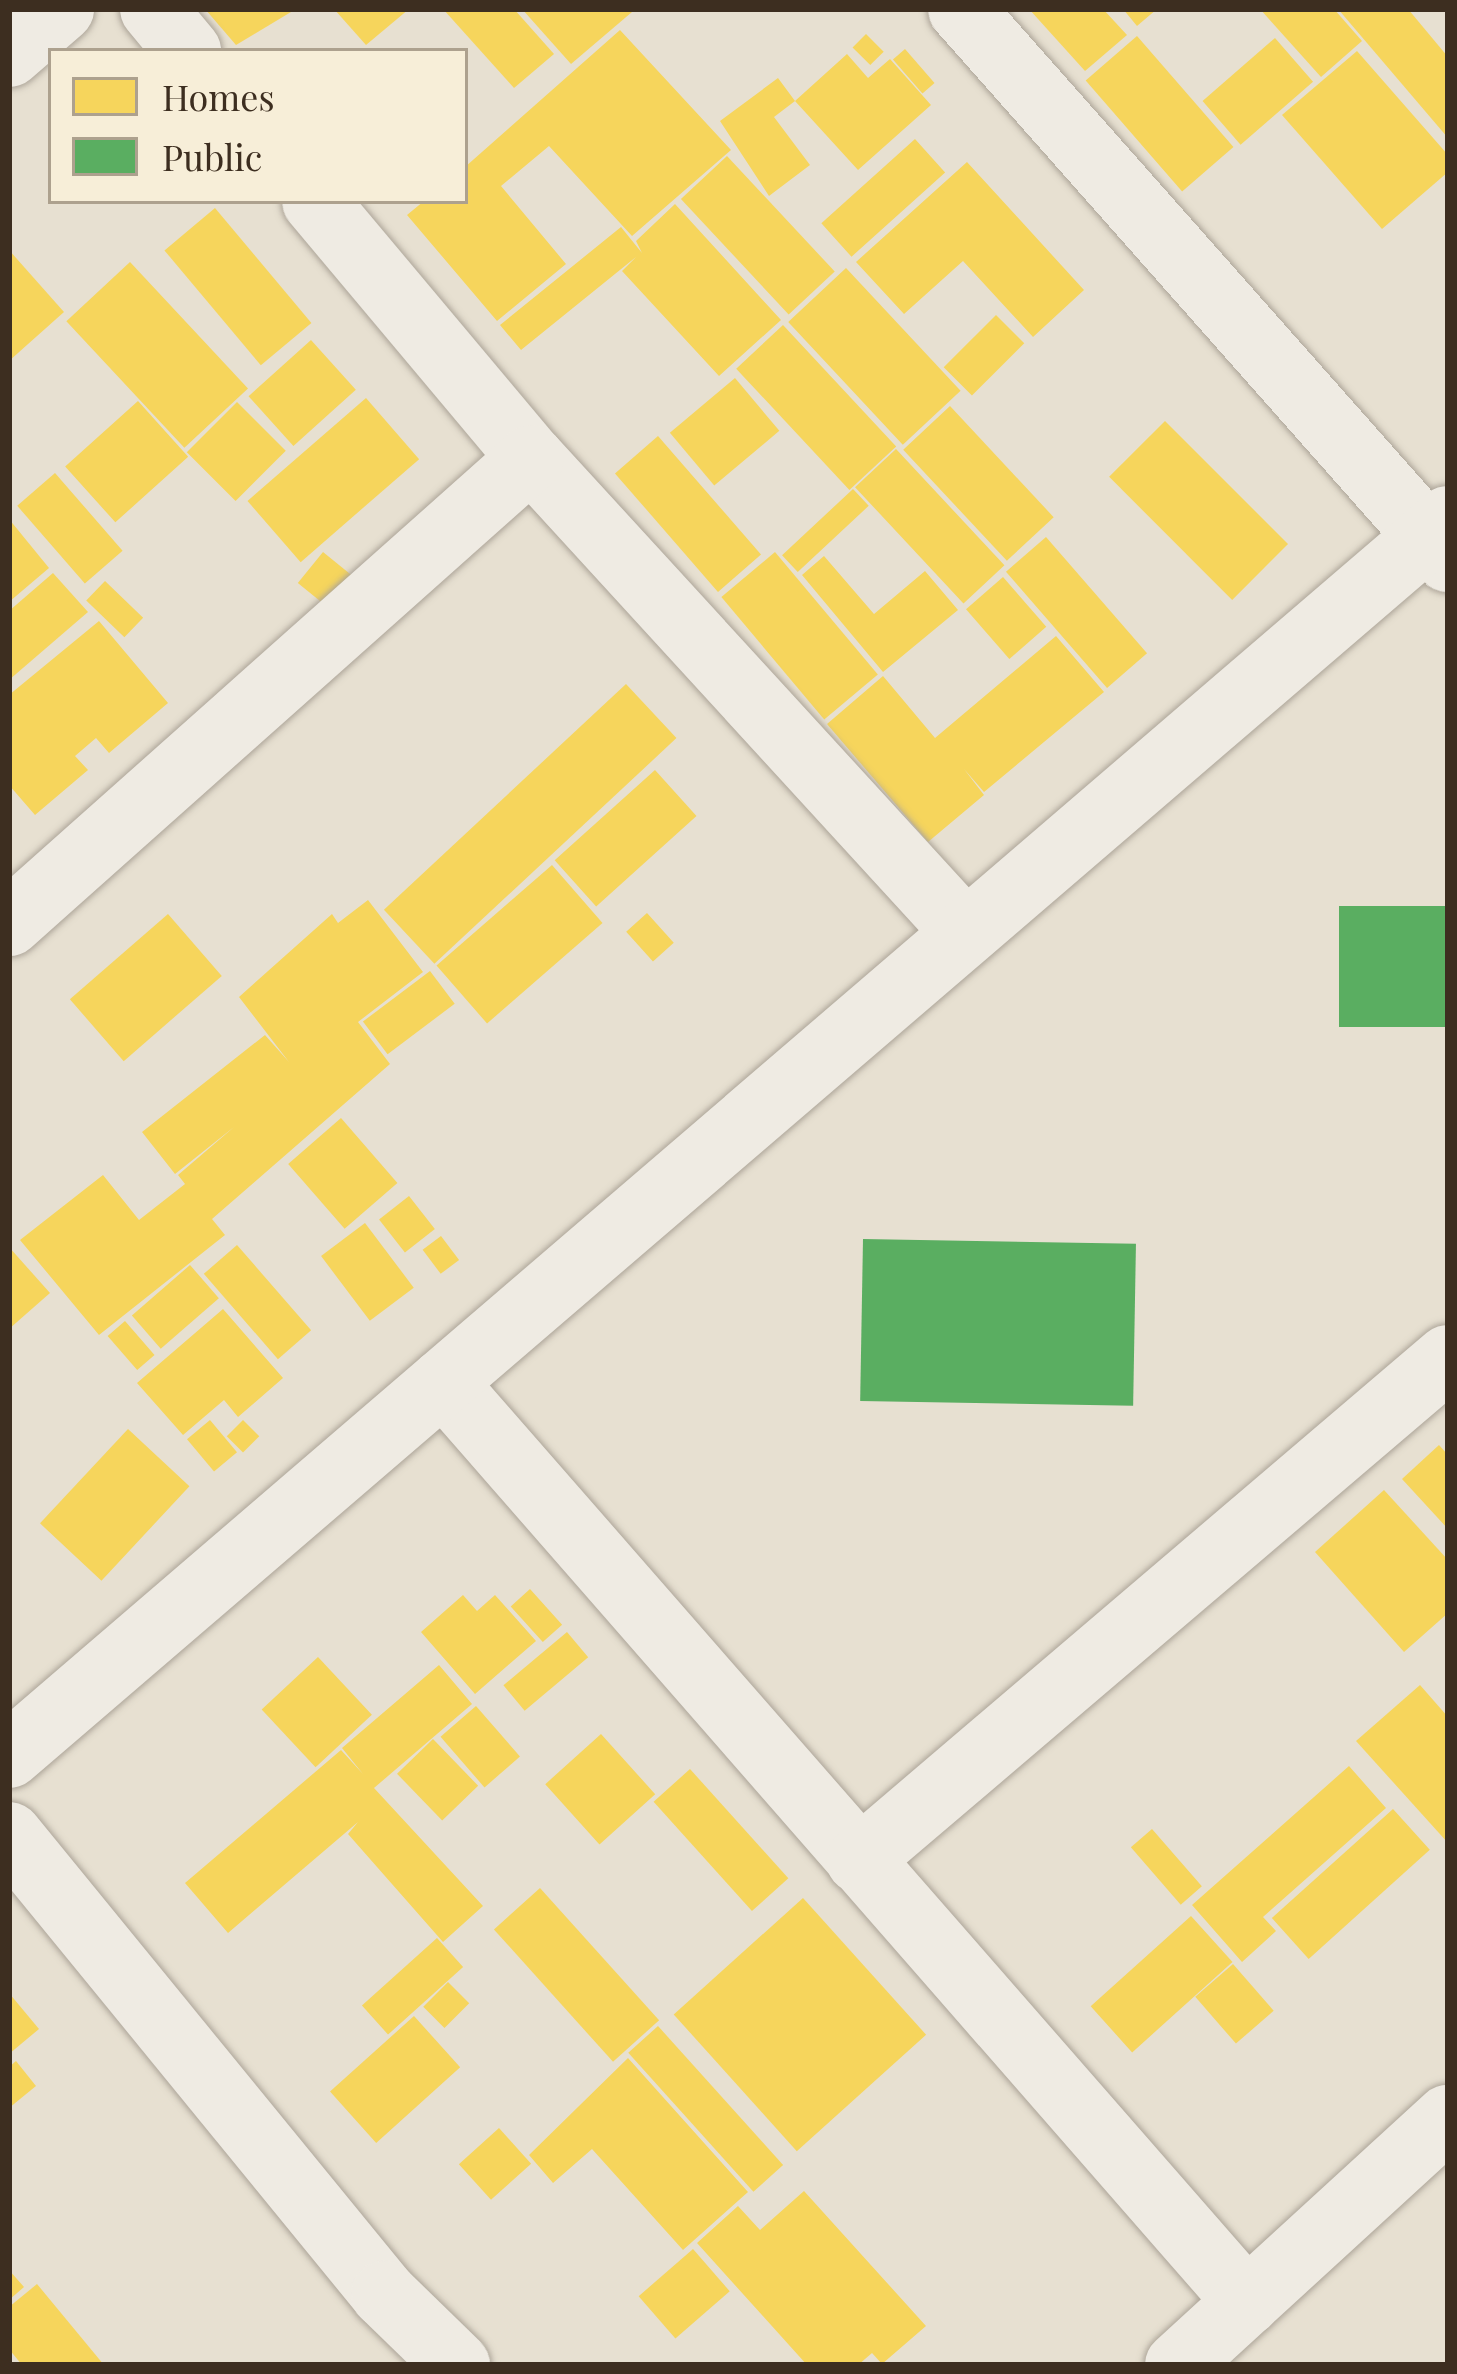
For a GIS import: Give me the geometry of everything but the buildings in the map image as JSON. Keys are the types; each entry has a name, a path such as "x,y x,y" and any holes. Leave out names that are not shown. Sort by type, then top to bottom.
{"street":[{"path":"9,54 61,9"},
{"path":"153,9 186,48"},
{"path":"9,1755 965,932 1441,538 961,9"},
{"path":"318,204 531,458 965,932"},
{"path":"20,893 531,458"},
{"path":"859,1860 1448,1358"},
{"path":"442,1382 1247,2302"},
{"path":"9,1835 384,2294 457,2365"},
{"path":"1178,2365 1448,2118"}]}
